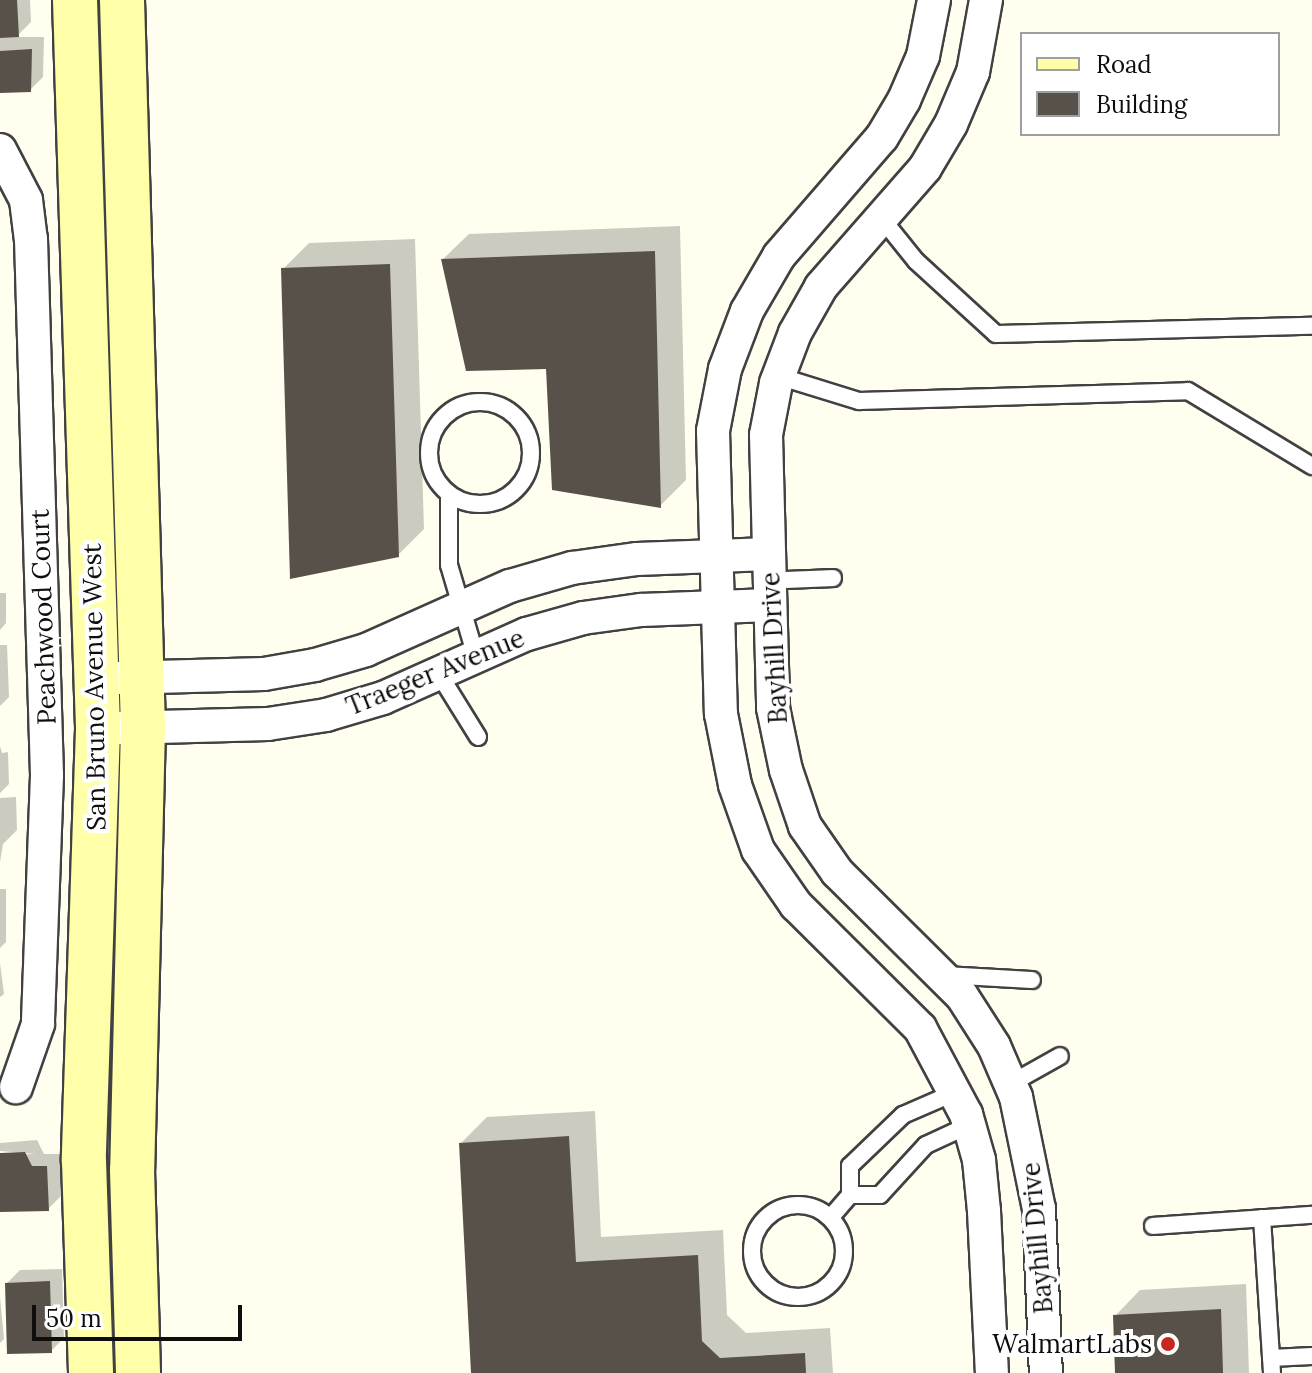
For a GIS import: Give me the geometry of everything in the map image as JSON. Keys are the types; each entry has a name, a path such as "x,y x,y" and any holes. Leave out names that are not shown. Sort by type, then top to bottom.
{"main road":[{"name":"San Bruno Avenue West","path":"75,0 98,729 84,1161 91,1373"},
{"name":"San Bruno Avenue West","path":"122,0 143,727 132,1170 138,1373"}],"street":[{"name":"Bayhill Drive","path":"934,0 923,56 904,100 882,137 779,256 747,311 725,369 713,431 721,714 735,785 758,850 796,905 920,1028 956,1092 969,1125 984,1211 992,1373"},
{"name":"Bayhill Drive","path":"986,0 973,72 951,124 925,168 879,215 821,287 778,376 766,435 769,554 779,593 773,708 786,770 805,826 837,872 943,975 994,1046 1010,1084 1030,1151 1039,1209 1046,1373"},
{"name":"Peachwood Court","path":"0,150 26,200 31,239 47,775 38,1024 16,1087"},
{"name":"Traeger Avenue","path":"96,679 264,674 315,665 366,650 458,609 572,568 769,554"},
{"name":"Traeger Avenue","path":"98,729 268,724 326,715 439,674 527,634 583,618 717,607 779,593"},
{"path":"956,1092 1010,1084"}],"lane":[{"path":"879,215 916,261 996,334 1312,326"},
{"path":"778,376 859,401 1188,391 1312,466"},
{"path":"449,495 482,505 498,500 525,479 531,445 515,414 501,405 468,403 440,420 428,451 433,475 449,495 449,565 458,609 476,657"},
{"path":"779,593 833,578"},
{"path":"439,674 478,737"},
{"path":"943,975 1032,980"},
{"path":"1010,1084 1037,1064 1060,1056"},
{"path":"831,1217 850,1195 850,1166 903,1115 956,1092"},
{"path":"850,1195 880,1195 926,1145 969,1125"},
{"path":"797,1203 831,1217 845,1250 832,1283 799,1298 766,1285 751,1252 764,1218 797,1203"},
{"path":"1153,1226 1312,1215"},
{"path":"1262,1218 1272,1365 1312,1356"}],"building":[{"path":"0,0 17,0 19,37 0,38"},
{"path":"32,49 31,92 0,93 0,51"},
{"path":"655,251 661,508 552,490 546,369 466,371 441,259"},
{"path":"390,264 399,557 290,579 281,268"},
{"path":"569,1136 576,1262 698,1255 702,1341 720,1358 805,1353 806,1373 471,1373 459,1143"},
{"path":"25,1152 32,1166 47,1166 49,1211 0,1212 0,1153"},
{"path":"50,1281 52,1353 7,1354 5,1283"},
{"name":"WalmartLabs","path":"1221,1309 1223,1373 1115,1373 1113,1315"}],"place":[{"name":"WalmartLabs","path":"1168,1344"}]}
